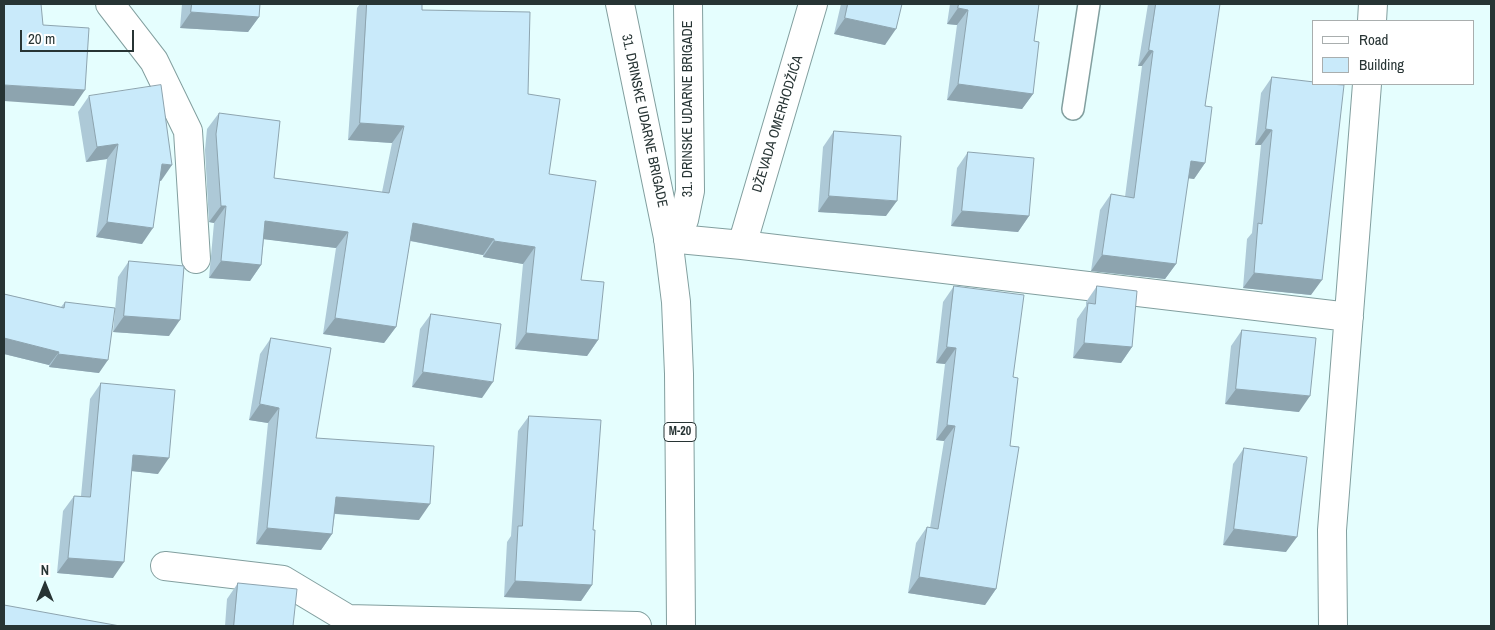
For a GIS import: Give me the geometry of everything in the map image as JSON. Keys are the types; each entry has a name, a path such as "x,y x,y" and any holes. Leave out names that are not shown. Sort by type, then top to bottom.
{"street":[{"path":"110,4 154,61 188,131 196,259"},
{"name":"31. DRINSKE UDARNE BRIGADE","path":"620,4 668,238"},
{"name":"31. DRINSKE UDARNE BRIGADE","path":"668,238 684,220 690,190 688,4"},
{"name":"DŽEVADA OMERHODŽIĆA","path":"742,245 814,4"},
{"path":"1372,20 1373,4"},
{"path":"1333,626 1332,530 1367,85"},
{"path":"668,238 742,245 1348,317"},
{"name":"M-20","path":"668,238 676,302 679,374 681,626"},
{"path":"165,566 283,580 348,619 637,626"}],"lane":[{"path":"1074,109 1088,4"}],"building":[{"path":"4,4 41,4 43,25 89,28 85,90 4,85"},
{"path":"192,4 260,4 259,17 191,12"},
{"path":"367,4 422,4 422,10 530,12 528,94 560,99 549,174 596,181 581,280 604,282 598,340 526,333 535,247 494,241 494,239 413,223 396,327 335,318 348,232 265,221 261,265 221,261 226,206 221,206 216,134 219,113 280,121 274,178 389,193 404,126 360,123"},
{"path":"848,4 902,4 896,29 845,18"},
{"path":"959,4 1039,4 1034,41 1039,42 1033,94 958,84 968,10 958,8"},
{"path":"1156,4 1220,4 1205,106 1212,107 1205,163 1191,161 1176,264 1102,255 1111,194 1134,198 1153,51 1149,50"},
{"path":"1272,77 1312,82 1312,85 1344,85 1322,280 1254,273 1258,223 1262,224 1272,130 1266,129"},
{"path":"161,85 172,165 162,164 153,228 107,222 118,144 97,147 89,96"},
{"path":"834,131 901,136 897,201 829,196"},
{"path":"968,152 1034,158 1029,216 962,211"},
{"path":"129,261 184,266 180,320 124,316"},
{"path":"954,286 1024,295 1013,377 1018,378 1010,446 1019,447 996,589 919,577 927,527 938,529 955,426 947,425 956,348 947,347"},
{"path":"1097,286 1137,291 1132,347 1084,343 1088,303 1095,304"},
{"path":"4,294 64,308 65,302 115,308 108,360 58,354 59,352 4,338"},
{"path":"431,314 501,324 493,382 423,372"},
{"path":"1242,330 1316,338 1310,396 1236,389"},
{"path":"271,338 331,348 316,438 434,446 430,504 336,497 332,534 267,528 279,408 260,404"},
{"path":"101,383 175,390 169,458 133,455 124,562 68,558 74,496 90,497"},
{"path":"529,416 601,420 593,530 595,530 592,585 515,581 518,526 522,526"},
{"path":"1244,448 1307,457 1297,537 1234,529"},
{"path":"238,583 297,589 293,626 234,626"},
{"path":"4,605 120,626 4,626"}]}
